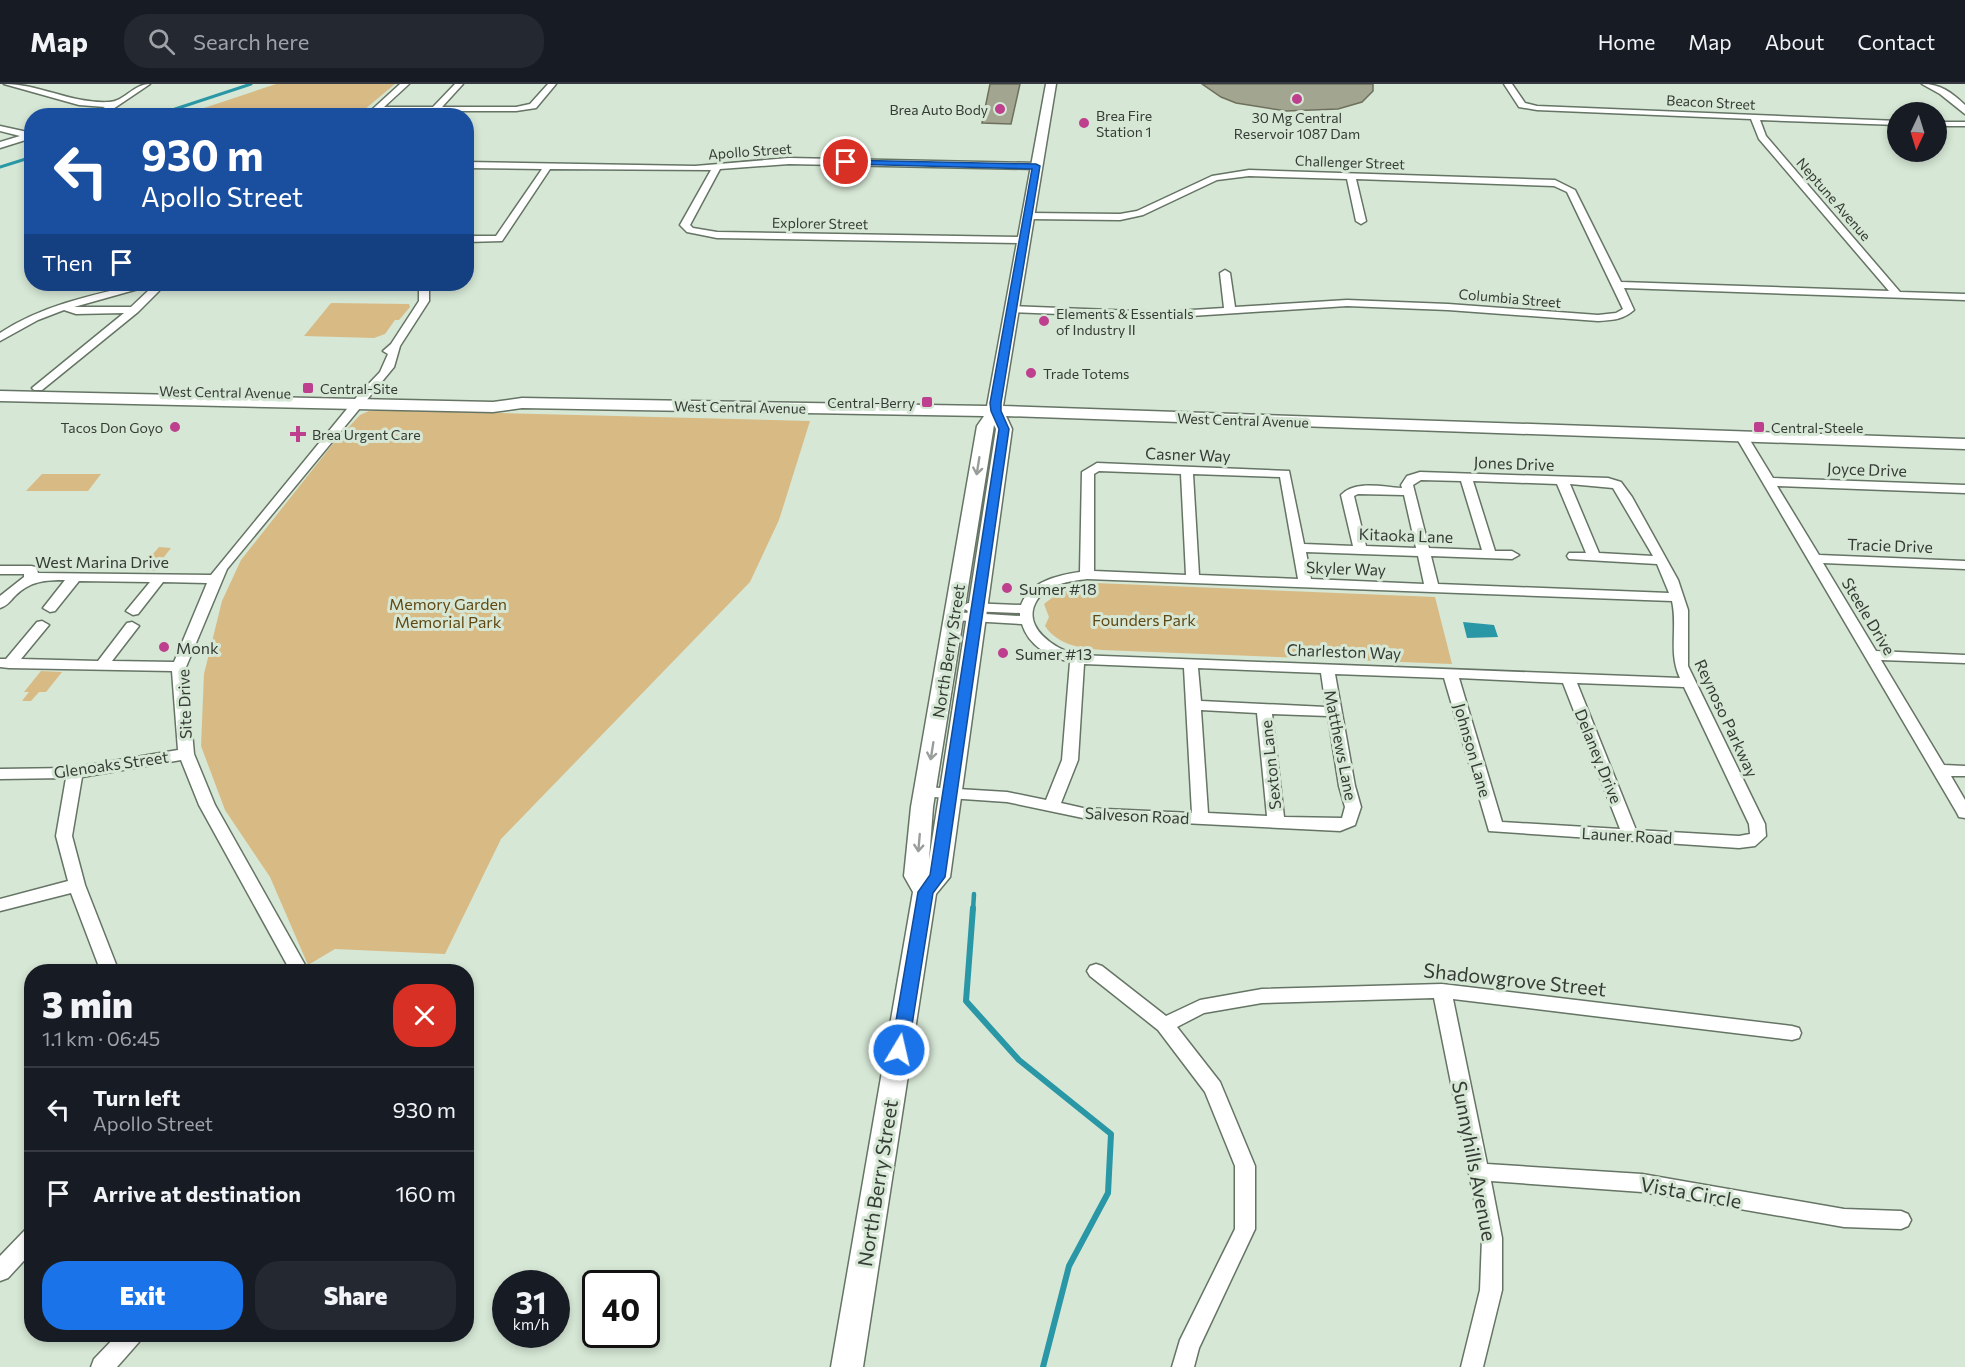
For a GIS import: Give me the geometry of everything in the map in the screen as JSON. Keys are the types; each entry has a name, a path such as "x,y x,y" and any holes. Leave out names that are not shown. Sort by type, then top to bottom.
{"street":[{"path":"8,84 79,103 114,105"},
{"path":"108,108 146,84"},
{"path":"377,108 405,84"},
{"path":"436,108 459,84"},
{"path":"474,110 530,107 552,84"},
{"name":"North Berry Street","path":"925,892 916,876 925,792 985,426 996,411 1011,309 1051,84"},
{"name":"Beacon Street","path":"1508,84 1522,105 1887,123"},
{"path":"1927,84 1942,88 1965,111"},
{"name":"Neptune Avenue","path":"1755,118 1762,137 1897,295"},
{"path":"1947,124 1965,124"},
{"path":"0,128 24,134"},
{"path":"0,145 24,138"},
{"name":"Apollo Street","path":"474,165 717,167 789,161 1036,166"},
{"path":"474,239 499,239 548,166"},
{"name":"Explorer Street","path":"717,167 685,225 690,230 717,235 1024,240"},
{"name":"Challenger Street","path":"1029,216 1120,217 1140,213 1215,178 1249,173 1563,184 1571,190 1617,285"},
{"path":"1351,176 1360,221"},
{"path":"1225,273 1230,311"},
{"path":"1617,285 1965,297"},
{"name":"Columbia Street","path":"1011,309 1160,315 1347,303 1448,307 1518,314 1613,317 1629,310 1617,285"},
{"path":"0,338 28,322 65,307 135,291"},
{"path":"38,388 134,310 149,291"},
{"name":"Site Drive","path":"296,964 207,805 186,754 179,667 215,579 245,537 360,400 376,386 395,354 395,346 424,301 424,291"},
{"path":"65,307 76,311 134,310"},
{"name":"West Central Avenue","path":"0,388 360,400 493,407 522,403 996,411 1965,444"},
{"name":"West Central Avenue","path":"0,396 360,400"},
{"name":"North Berry Street","path":"847,1367 925,892 938,877 1004,429 996,411"},
{"name":"Steele Drive","path":"1742,437 1965,813"},
{"name":"Casner Way","path":"1087,575 1088,472 1097,467 1285,474 1298,548"},
{"path":"1186,470 1193,579"},
{"name":"Jones Drive","path":"1360,550 1347,495 1356,490 1410,485 1420,476 1617,485"},
{"path":"1466,478 1490,554"},
{"path":"1562,481 1594,557"},
{"name":"Joyce Drive","path":"1768,482 1965,489"},
{"path":"1410,485 1432,588"},
{"name":"Reynoso Parkway","path":"1617,485 1672,579 1681,612 1679,657 1681,666 1757,824 1758,836"},
{"path":"1298,548 1305,583"},
{"name":"Kitaoka Lane","path":"1298,548 1512,555"},
{"path":"1574,556 1661,560"},
{"name":"Tracie Drive","path":"1814,559 1965,565"},
{"path":"0,570 31,570 31,578"},
{"name":"Skyler Way","path":"1027,615 1031,598 1046,587 1067,578 1087,575 1677,597"},
{"path":"50,608 76,576"},
{"name":"West Marina Drive","path":"0,604 14,588 31,578 76,576 215,579"},
{"path":"100,666 159,579"},
{"path":"954,611 1027,615"},
{"name":"Charleston Way","path":"1027,615 1028,628 1039,642 1058,653 1077,659 1689,682"},
{"path":"5,663 42,625"},
{"path":"1871,655 1965,659"},
{"path":"1051,806 1070,760 1077,659"},
{"path":"5,663 179,667"},
{"path":"1191,663 1200,818"},
{"name":"Matthews Lane","path":"1326,669 1347,786 1353,807 1349,821"},
{"name":"Johnson Lane","path":"1450,674 1495,827"},
{"name":"Delaney Drive","path":"1568,678 1630,835"},
{"path":"1193,705 1334,712"},
{"name":"Sexton Lane","path":"1264,709 1276,821"},
{"name":"Glenoaks Street","path":"0,774 75,772 186,754"},
{"path":"1939,770 1965,771"},
{"path":"75,772 64,836 77,885 107,964"},
{"name":"Salveson Road","path":"925,792 1007,797 1083,813 1340,825 1349,821"},
{"name":"Launer Road","path":"1495,827 1749,842 1758,836"},
{"path":"0,905 77,885"},
{"path":"1096,970 1166,1025 1213,1088 1245,1166 1245,1229 1188,1347 1183,1367"},
{"name":"Shadowgrove Street","path":"1166,1025 1200,1007 1262,996 1442,991 1792,1033"},
{"name":"Sunnyhills Avenue","path":"1442,991 1492,1238 1491,1290 1472,1367"},
{"name":"Vista Circle","path":"1479,1172 1642,1183 1844,1218 1901,1220"},
{"path":"0,1271 24,1246"},
{"path":"102,1367 125,1342"}],"green space":[{"path":"276,84 395,84 366,108 204,108"},
{"path":"331,303 409,304 410,307 399,320 395,320 385,334 374,338 304,336"},
{"name":"Memory Garden Memorial Park","path":"369,411 810,421 779,520 750,582 501,839 445,954 335,949 308,964 270,877 225,810 201,746 204,674 222,601 241,560 332,445 360,415"},
{"path":"42,474 101,474 88,491 26,491"},
{"path":"159,547 171,548 164,557 168,558 157,571 136,570 149,554 153,554"},
{"name":"Founders Park","path":"1095,583 1435,597 1452,664 1102,650 1077,647 1056,637 1045,626 1049,617 1044,604 1062,590"},
{"path":"41,671 62,672 46,692 39,692 31,701 22,701 29,692 24,692"}],"water":[{"path":"1463,622 1494,625 1498,637 1467,638"}],"building":[{"path":"990,84 1020,84 1011,124 982,123"},
{"name":"30 Mg Central Reservoir 1087 Dam","path":"1202,84 1373,84 1373,91 1362,102 1338,109 1286,111 1236,103 1221,97"}],"waterway":[{"path":"178,108 251,84"},
{"path":"0,167 24,160"},
{"path":"973,910 974,894"},
{"path":"973,908 966,1001 1019,1060 1111,1134 1108,1193 1069,1266 1043,1367"}],"place":[{"name":"30 Mg Central Reservoir 1087 Dam","path":"1297,99"},
{"name":"Brea Auto Body","path":"1000,109"},
{"name":"Brea Fire Station 1","path":"1084,123"},
{"name":"Elements & Essentials of Industry II","path":"1044,321"},
{"name":"Trade Totems","path":"1031,373"},
{"name":"Central-Site","path":"308,388"},
{"name":"Central-Berry","path":"927,402"},
{"name":"Tacos Don Goyo","path":"175,427"},
{"name":"Central-Steele","path":"1759,427"},
{"name":"Brea Urgent Care","path":"298,434"},
{"name":"Sumer #18","path":"1007,588"},
{"name":"Monk","path":"164,647"},
{"name":"Sumer #13","path":"1003,653"}],"route":[{"path":"846,162 1036,166 995,403 1004,429 938,877 925,892 899,1050"}]}
